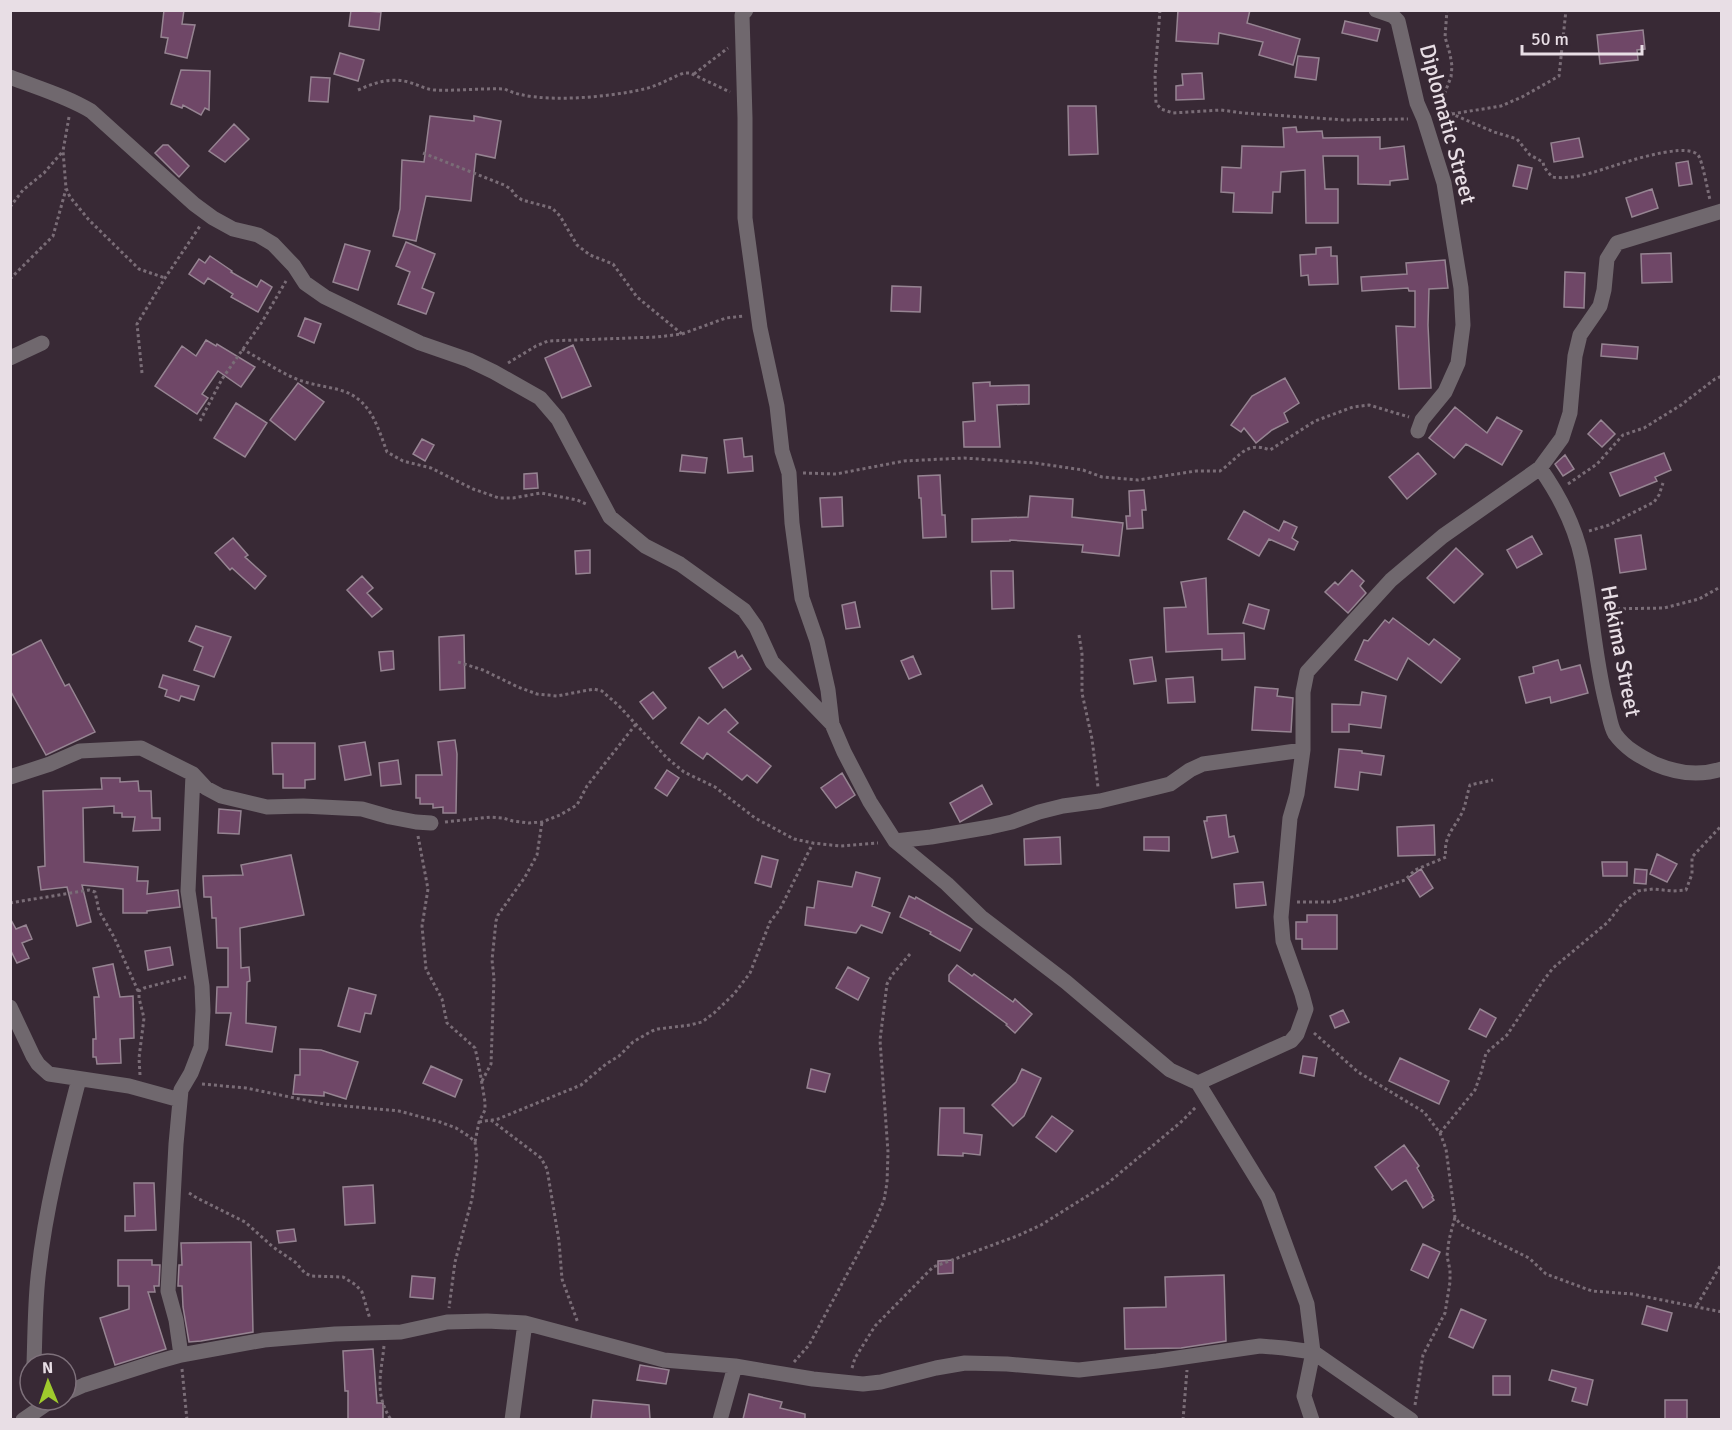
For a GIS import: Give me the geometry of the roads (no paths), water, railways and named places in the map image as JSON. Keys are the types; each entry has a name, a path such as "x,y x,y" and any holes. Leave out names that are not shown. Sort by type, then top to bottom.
{"street":[{"name":"Diplomatic Street","path":"1376,10 1393,16 1398,21 1417,103 1444,183 1461,288 1463,325 1458,363 1445,392 1420,425"},
{"path":"743,12 745,218 758,314 777,406 782,451 789,473 792,523 802,598 817,641 828,690 832,724 870,802 895,841 947,884 981,917 1066,982 1170,1070 1198,1083 1268,1197 1307,1304 1313,1352 1304,1396 1312,1419"},
{"path":"10,77 72,100 92,111 167,181 207,214 233,229 258,235 273,244 294,266 305,283 326,297 420,344 469,360 540,399 558,419 610,517 645,546 681,564 744,610 756,627 772,662 832,724"},
{"path":"1198,1083 1291,1041 1297,1034 1306,1009 1283,941 1281,917 1290,818 1297,794 1303,750 1303,692 1307,672 1391,580 1443,536 1540,468 1562,438 1570,413 1575,356 1580,334 1600,306 1605,290 1607,259 1617,243 1717,212"},
{"path":"10,358 42,343"},
{"name":"Hekima Street","path":"1540,468 1557,492 1576,535 1582,560 1598,670 1613,731 1624,746 1663,768 1683,773 1722,769"},
{"path":"10,777 50,764 80,750 141,748 193,774 206,788 221,796 267,807 363,809 424,822"},
{"path":"895,841 990,827 1063,806 1100,801 1170,784 1203,764 1303,750"},
{"path":"181,1355 176,1320 168,1291 176,1144 181,1090 201,1047 203,1011 188,891 193,774"},
{"path":"10,1007 33,1056 49,1074 129,1086 180,1100"},
{"path":"35,1352 38,1279 43,1238 79,1079"},
{"path":"78,1388 181,1355 264,1340 335,1334 401,1332 447,1322 487,1321 525,1323 664,1360 735,1366 813,1379 863,1384 965,1363 1079,1370 1157,1362 1260,1346 1313,1352 1413,1414"},
{"path":"512,1419 525,1323"},
{"path":"720,1419 735,1366"}]}
